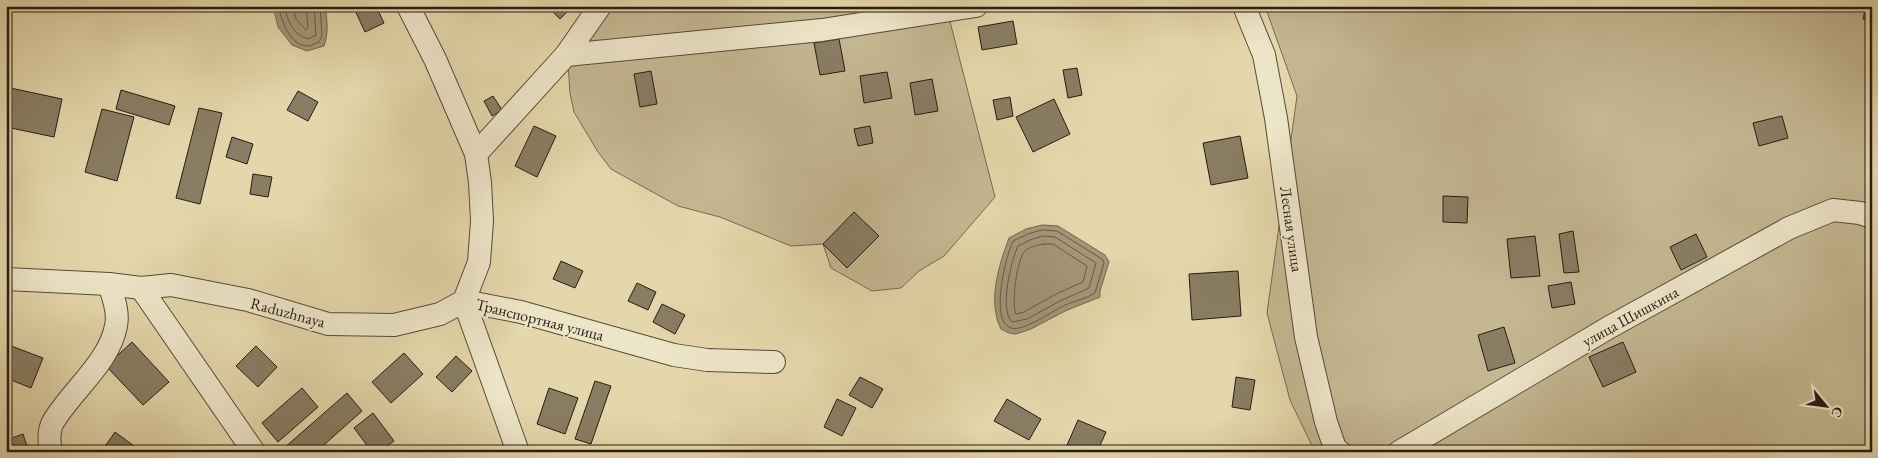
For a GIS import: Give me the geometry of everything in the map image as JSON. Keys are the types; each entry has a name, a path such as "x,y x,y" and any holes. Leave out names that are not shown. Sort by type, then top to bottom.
{"street":[{"path":"408,6 435,59 476,154 482,221 479,262 464,301"},
{"path":"476,154 566,55 600,6"},
{"path":"566,55 822,30 976,6"},
{"name":"Лесная улица","path":"1244,6 1264,55 1276,118 1306,337 1326,422 1336,448 1340,452"},
{"name":"улица Шишкина","path":"1399,452 1608,328 1789,228 1833,210 1860,213 1872,217"},
{"name":"Raduzhnaya","path":"6,279 109,284 141,288 171,285 248,300 328,324 394,325 440,314 464,301"},
{"path":"52,452 48,441 52,423 94,370 109,344 116,325 116,304 109,284"},
{"path":"141,288 254,452"},
{"name":"Транспортная улица","path":"464,301 521,312 674,355 707,360 774,362"},
{"name":"Транспортная улица","path":"464,301 518,452"}],"shaded area":[{"path":"615,6 946,6 995,197 944,256 919,271 901,288 872,291 831,268 823,244 791,246 720,217 678,206 611,169 598,152 574,112 570,93 567,49"},
{"path":"1265,6 1872,6 1872,452 1315,452 1290,400 1267,313 1297,96"}],"water":[{"path":"273,6 325,6 327,31 324,46 307,51 292,45 278,27"},
{"path":"1042,225 1058,226 1105,255 1109,262 1100,297 1065,311 1031,329 1016,334 1009,333 1001,329 996,317 995,304 996,285 1003,255 1009,238 1026,229"}],"building":[{"path":"353,6 376,6 384,23 365,32"},
{"path":"555,6 570,6 571,8 560,19 551,10"},
{"path":"1866,6 1872,6 1872,21 1863,19"},
{"path":"1013,21 1017,44 982,50 978,27"},
{"path":"839,39 845,71 820,75 814,43"},
{"path":"1077,68 1082,95 1068,98 1063,70"},
{"path":"651,71 657,104 640,107 634,74"},
{"path":"887,72 892,98 864,103 860,76"},
{"path":"932,79 938,111 915,115 910,83"},
{"path":"6,87 62,99 54,137 6,127"},
{"path":"121,90 175,106 169,125 116,109"},
{"path":"298,91 318,102 308,121 287,110"},
{"path":"493,96 502,110 492,116 484,101"},
{"path":"1010,97 1013,116 997,120 993,100"},
{"path":"1054,99 1070,134 1033,152 1016,117"},
{"path":"199,108 222,113 200,204 176,198"},
{"path":"102,109 134,117 117,181 85,172"},
{"path":"1782,116 1788,138 1759,146 1753,123"},
{"path":"534,126 556,136 537,177 515,166"},
{"path":"870,126 873,143 858,146 854,129"},
{"path":"1240,136 1248,178 1211,185 1203,143"},
{"path":"232,137 253,144 247,164 226,157"},
{"path":"253,174 272,177 268,197 250,194"},
{"path":"1443,196 1468,197 1467,223 1443,222"},
{"path":"854,212 879,236 847,268 823,244"},
{"path":"1573,231 1579,272 1564,273 1559,234"},
{"path":"1696,234 1707,257 1681,270 1670,247"},
{"path":"1535,236 1540,276 1511,278 1507,239"},
{"path":"561,261 583,271 575,288 553,279"},
{"path":"1238,271 1241,316 1192,320 1189,274"},
{"path":"1571,282 1575,304 1552,308 1548,286"},
{"path":"637,283 656,292 648,310 628,301"},
{"path":"662,304 685,315 675,334 653,322"},
{"path":"1504,327 1515,363 1488,371 1478,335"},
{"path":"132,342 169,382 143,405 106,366"},
{"path":"1623,342 1636,372 1603,387 1589,357"},
{"path":"6,344 43,358 31,388 6,378"},
{"path":"256,346 277,367 258,387 236,366"},
{"path":"404,353 423,374 391,403 372,382"},
{"path":"456,356 472,371 452,392 436,377"},
{"path":"860,377 883,389 872,408 849,395"},
{"path":"1236,377 1255,380 1250,410 1232,407"},
{"path":"595,381 611,386 591,444 575,439"},
{"path":"302,388 318,407 278,442 262,423"},
{"path":"549,388 578,398 565,434 537,424"},
{"path":"347,393 362,411 316,452 287,452 284,448"},
{"path":"837,399 856,408 842,436 824,427"},
{"path":"1007,399 1041,419 1029,440 994,421"},
{"path":"373,413 394,441 379,452 372,452 354,428"},
{"path":"1078,420 1106,432 1097,452 1064,452"},
{"path":"115,432 134,446 130,452 101,452"},
{"path":"23,434 29,452 6,452 6,440"}]}
